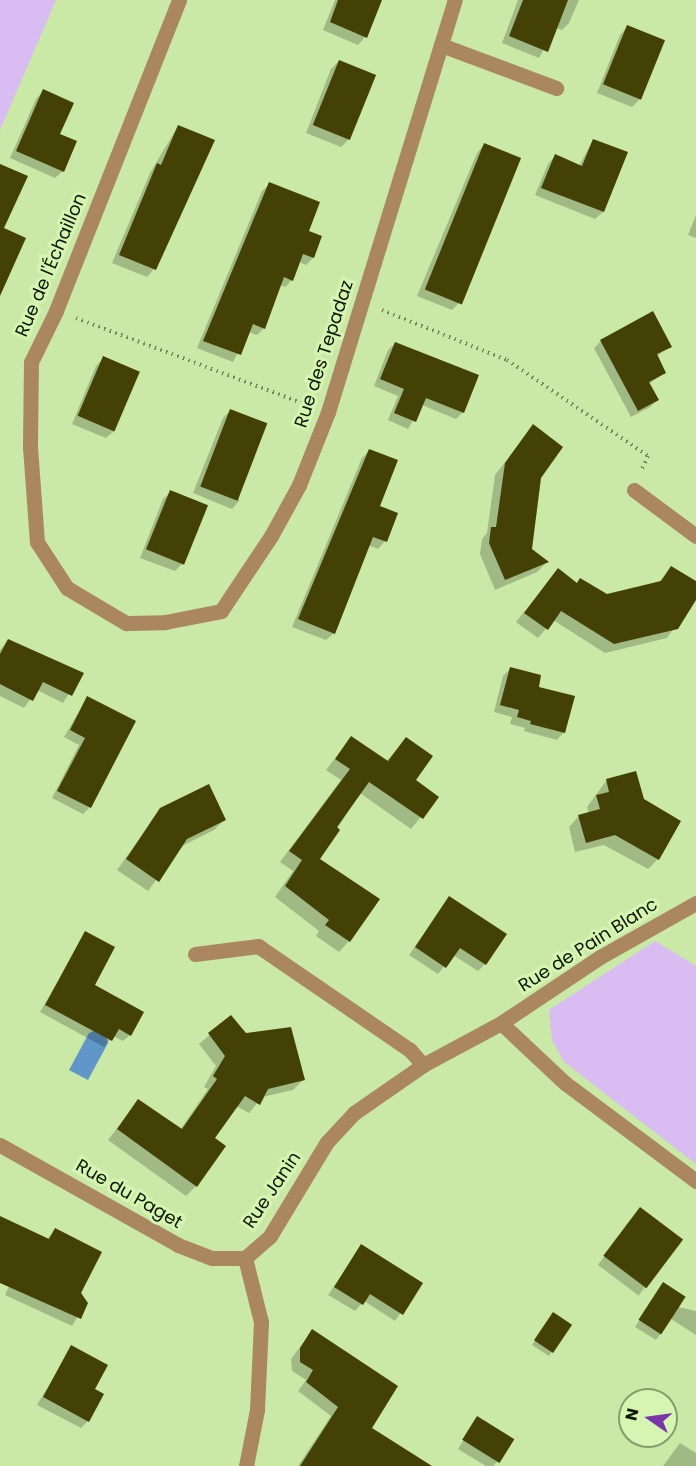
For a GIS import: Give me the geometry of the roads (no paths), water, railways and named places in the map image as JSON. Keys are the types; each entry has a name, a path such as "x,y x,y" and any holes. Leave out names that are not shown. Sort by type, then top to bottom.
{"street":[{"name":"Rue de l'Échaillon","path":"126,623 67,588 37,542 30,447 31,362 56,311 179,0"},
{"name":"Rue des Tepadaz","path":"126,623 165,622 221,610 271,536 299,485 328,412 455,0"},
{"path":"441,45 556,88"},
{"path":"634,489 696,536"},
{"name":"Rue de Pain Blanc","path":"501,1023 600,957 696,903"},
{"path":"195,954 258,946 410,1050 423,1065"},
{"path":"501,1023 565,1083 696,1181"},
{"name":"Rue Janin","path":"245,1258 270,1236 327,1142 354,1113 423,1065 501,1023"},
{"name":"Rue du Paget","path":"0,1145 178,1245 212,1258 245,1258"},
{"path":"245,1258 261,1322 257,1410 246,1466"}],"water":[{"path":"94,1031 106,1037 108,1043 88,1080 69,1070 89,1033"}]}
